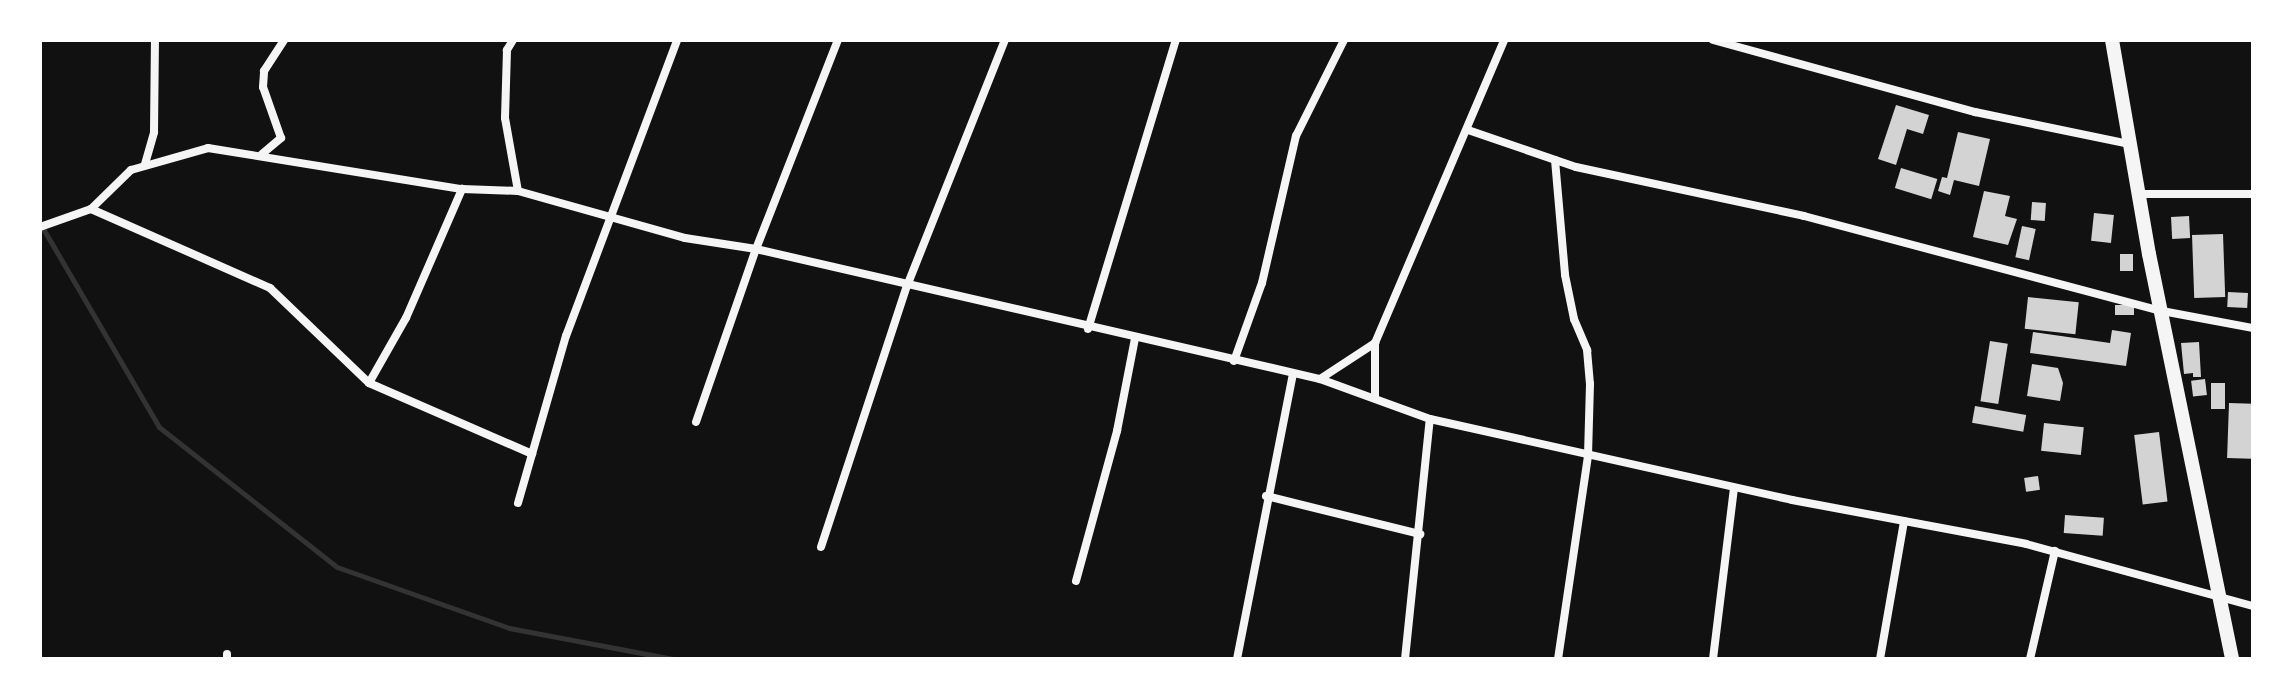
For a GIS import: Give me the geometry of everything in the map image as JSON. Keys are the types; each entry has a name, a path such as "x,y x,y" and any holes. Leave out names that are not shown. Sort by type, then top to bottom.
{"street":[{"path":"145,164 154,132 155,40"},
{"path":"262,154 281,138 263,87 264,71 284,40"},
{"path":"513,40 507,50 505,118 518,191"},
{"path":"518,503 566,336 677,40"},
{"path":"696,422 756,249 838,40"},
{"path":"821,547 907,286 1005,40"},
{"path":"1088,329 1176,40"},
{"path":"1234,361 1262,283 1296,136 1344,40"},
{"path":"1375,397 1375,343 1400,274 1468,130 1504,40"},
{"path":"1713,40 1975,112 2129,144"},
{"path":"2112,40 2129,144 2232,659"},
{"path":"1468,130 1555,160 1804,216 2162,311 2253,328"},
{"path":"40,227 91,209 131,170 208,148 262,154 462,189 518,191 685,238 756,249 1088,329 1320,379 1430,419 1734,488 2055,551 2253,606"},
{"path":"1555,160 1565,275 1574,319 1587,350 1588,456 1558,659"},
{"path":"369,383 406,318 462,189"},
{"path":"2140,194 2253,194"},
{"path":"91,209 282,295 319,339 369,383 532,454"},
{"path":"1076,581 1117,431 1135,338"},
{"path":"1320,379 1375,343"},
{"path":"1237,659 1266,496 1293,374"},
{"path":"1405,659 1430,419"},
{"path":"1713,659 1734,488"},
{"path":"1266,496 1420,534"},
{"path":"1880,659 1904,521"},
{"path":"2030,659 2055,551"}],"building":[{"path":"1896,105 1929,115 1923,134 1907,129 1896,165 1878,159"},
{"path":"1958,132 1990,139 1979,186 1954,180 1950,195 1938,191 1942,177 1947,178"},
{"path":"1901,168 1937,179 1931,199 1895,188"},
{"path":"1984,191 2010,196 2005,216 2017,219 2008,245 1973,237"},
{"path":"2032,202 2046,203 2045,221 2031,220"},
{"path":"2094,213 2114,215 2111,243 2091,241"},
{"path":"2189,216 2190,238 2172,239 2171,217"},
{"path":"2022,226 2036,229 2029,260 2015,257"},
{"path":"2223,234 2225,297 2194,298 2192,235"},
{"path":"2120,254 2133,254 2133,271 2120,271"},
{"path":"2228,292 2248,293 2247,308 2227,307"},
{"path":"2028,297 2079,302 2075,334 2025,329"},
{"path":"2115,305 2134,305 2134,315 2115,315"},
{"path":"2112,330 2131,333 2126,366 2030,353 2033,332 2110,343"},
{"path":"1990,341 2008,344 1998,404 1980,401"},
{"path":"2199,342 2201,377 2193,377 2193,373 2184,374 2181,343"},
{"path":"2032,364 2058,368 2063,383 2060,401 2027,396"},
{"path":"2205,379 2207,395 2193,397 2191,381"},
{"path":"2211,383 2225,383 2225,409 2211,409"},
{"path":"2229,403 2253,404 2251,459 2227,458"},
{"path":"1975,406 2026,415 2023,432 1972,423"},
{"path":"2044,423 2084,427 2081,455 2041,451"},
{"path":"2159,432 2168,501 2143,505 2134,435"},
{"path":"2038,476 2040,490 2026,492 2024,478"},
{"path":"2065,515 2104,518 2103,536 2064,533"}],"waterway":[{"path":"41,225 159,427 337,567 509,628 673,659"}]}
